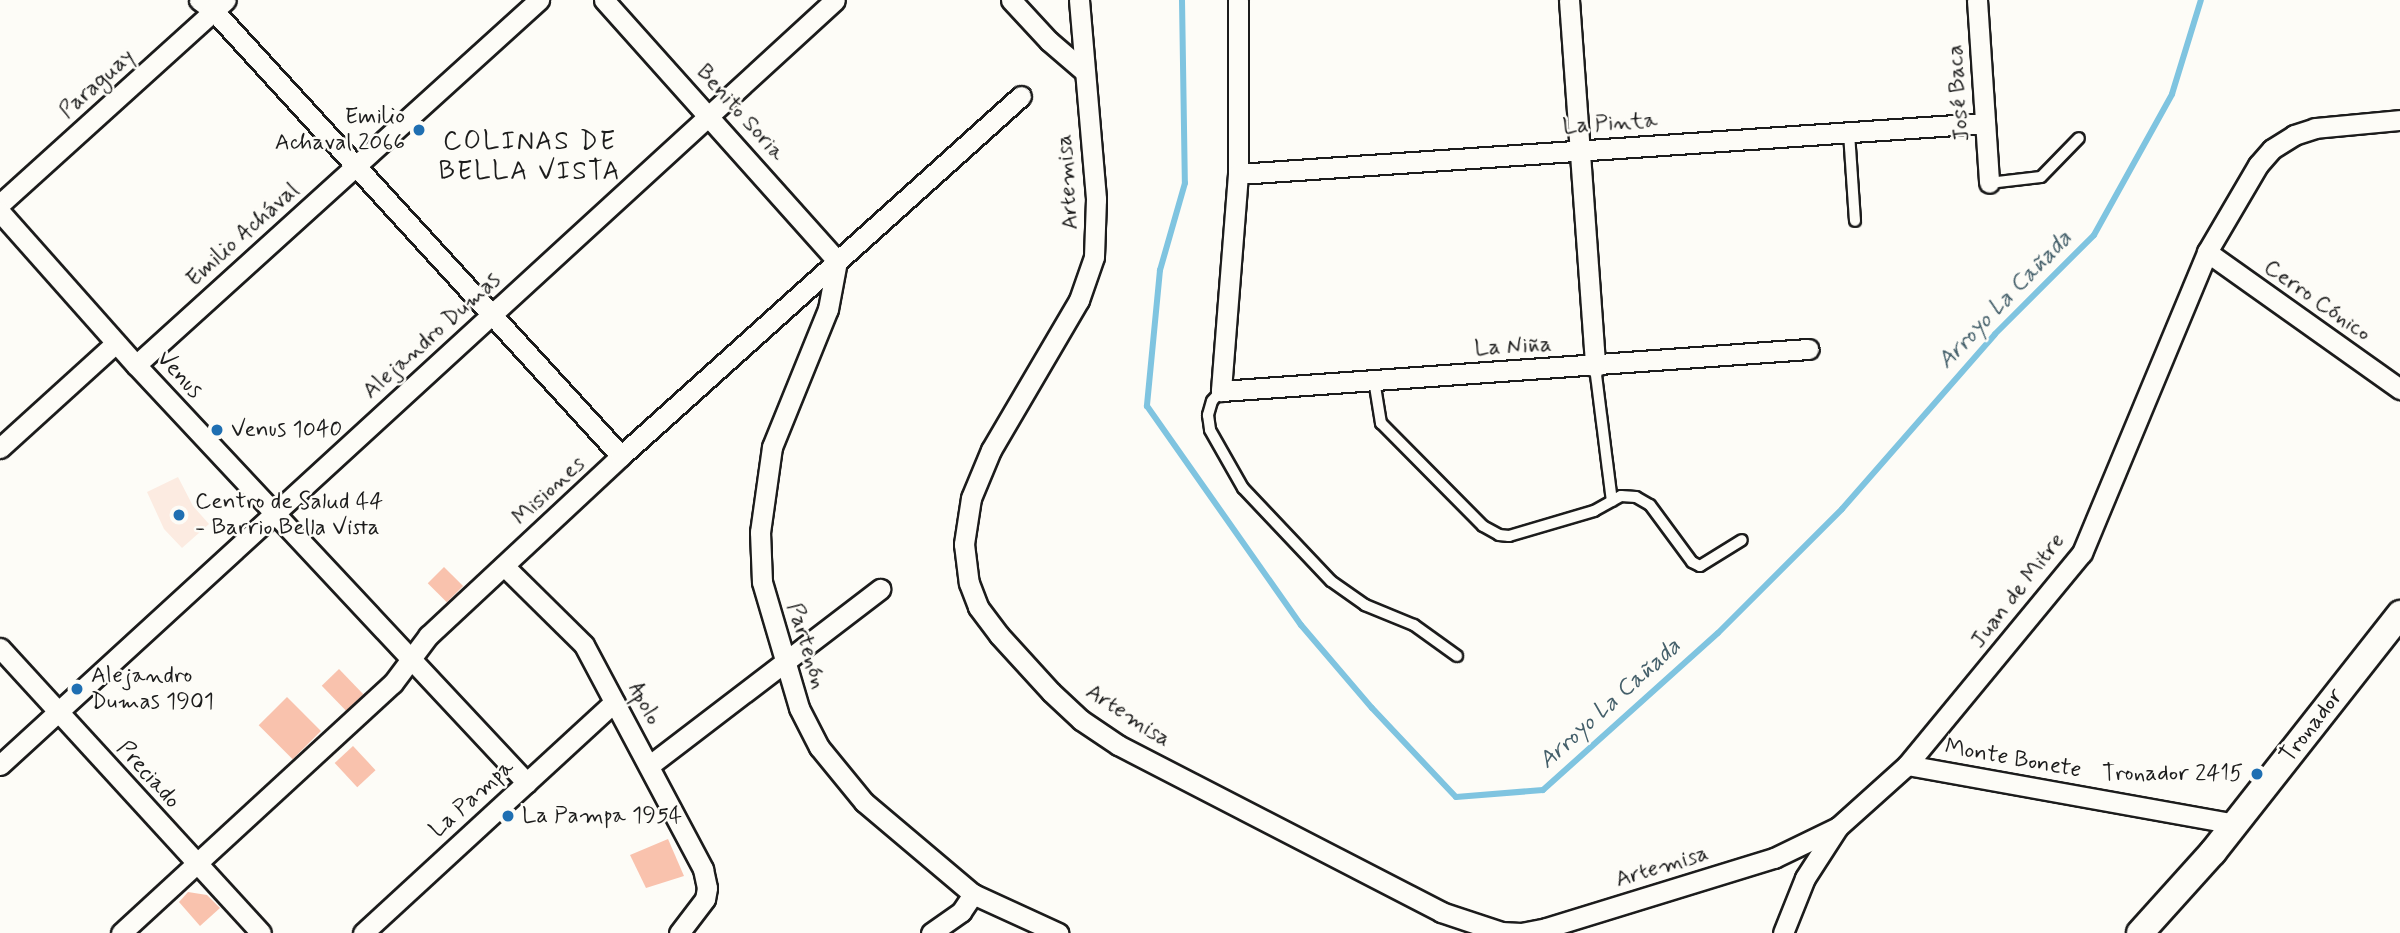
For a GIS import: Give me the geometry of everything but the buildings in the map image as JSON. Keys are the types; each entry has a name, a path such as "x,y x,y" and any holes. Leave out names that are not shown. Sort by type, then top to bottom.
{"main road":[{"name":"Tronador","path":"2140,933 2235,824 2400,614"}],"street":[{"name":"Emilio Achával","path":"136,365 539,0"},
{"name":"Benito Soria","path":"604,0 711,116 837,261"},
{"name":"Alejandro Dumas","path":"0,765 835,0"},
{"path":"1011,0 1049,41 1084,71"},
{"name":"Artemisa","path":"1079,0 1096,199 1094,257 1079,300 981,470 966,519 964,544 969,583 978,607 999,635 1051,692 1081,720 1118,745 1441,912 1501,932 1521,933 1546,928 1774,858 1838,827"},
{"path":"1221,391 1238,174 1238,0"},
{"path":"1569,0 1595,367"},
{"name":"José Baca","path":"1977,0 1989,183"},
{"path":"213,4 490,316 621,456"},
{"name":"Paraguay","path":"0,204 213,4"},
{"name":"Misiones","path":"121,933 393,683 428,636 621,456 1021,96"},
{"name":"Juan de Mitre","path":"1783,933 1805,878 1838,827 1907,765 2082,553 2207,252 2258,164 2272,149 2294,135 2331,124 2400,120"},
{"name":"La Pinta","path":"1238,174 1985,123"},
{"name":"Venus","path":"0,212 136,365 527,783"},
{"name":"Cerro Cónico","path":"2207,252 2400,389"},
{"name":"Partenón","path":"837,261 828,309 772,447 760,532 762,582 799,708 819,747 841,778 864,802 973,894 1049,931"},
{"path":"0,448 116,343"},
{"name":"La Niña","path":"1221,391 1595,367 1808,349"},
{"name":"Apolo","path":"504,566 584,645 703,869 707,888 705,899 679,933"},
{"path":"650,765 880,589"},
{"name":"Preciado","path":"0,648 261,933"},
{"name":"La Pampa","path":"363,933 614,702"},
{"name":"Monte Bonete","path":"1907,765 2235,824"},
{"path":"931,933 961,912 973,894"}],"lane":[{"path":"1849,133 1855,221"},
{"path":"1989,183 2041,177 2080,138"},
{"path":"1595,367 1612,501"},
{"path":"1374,380 1381,423 1483,526 1499,535 1509,536 1594,511 1622,496 1636,497 1650,505 1692,562 1700,566 1741,540"},
{"path":"1221,391 1212,401 1208,415 1210,430 1243,488 1331,581 1366,605 1414,625 1457,656"}],"shaded area":[{"name":"Centro de Salud 44 - Barrio Bella Vista","path":"178,477 193,506 209,524 182,548 164,529 147,492"}],"waterway":[{"name":"Arroyo La Cañada","path":"1182,0 1185,183 1160,270 1147,406 1301,625 1372,708 1456,797 1543,790 1718,633 1842,509 1995,334 2094,235 2172,94 2201,0"}],"place":[{"name":"Emilio Achaval 2066","path":"419,130"},
{"name":"Venus 1040","path":"217,430"},
{"name":"Centro de Salud 44 - Barrio Bella Vista","path":"179,515"},
{"name":"Alejandro Dumas 1901","path":"77,689"},
{"name":"Tronador 2415","path":"2257,774"},
{"name":"La Pampa 1954","path":"508,816"}],"district":[{"name":"COLINAS DE BELLA VISTA","path":"530,158"}]}
